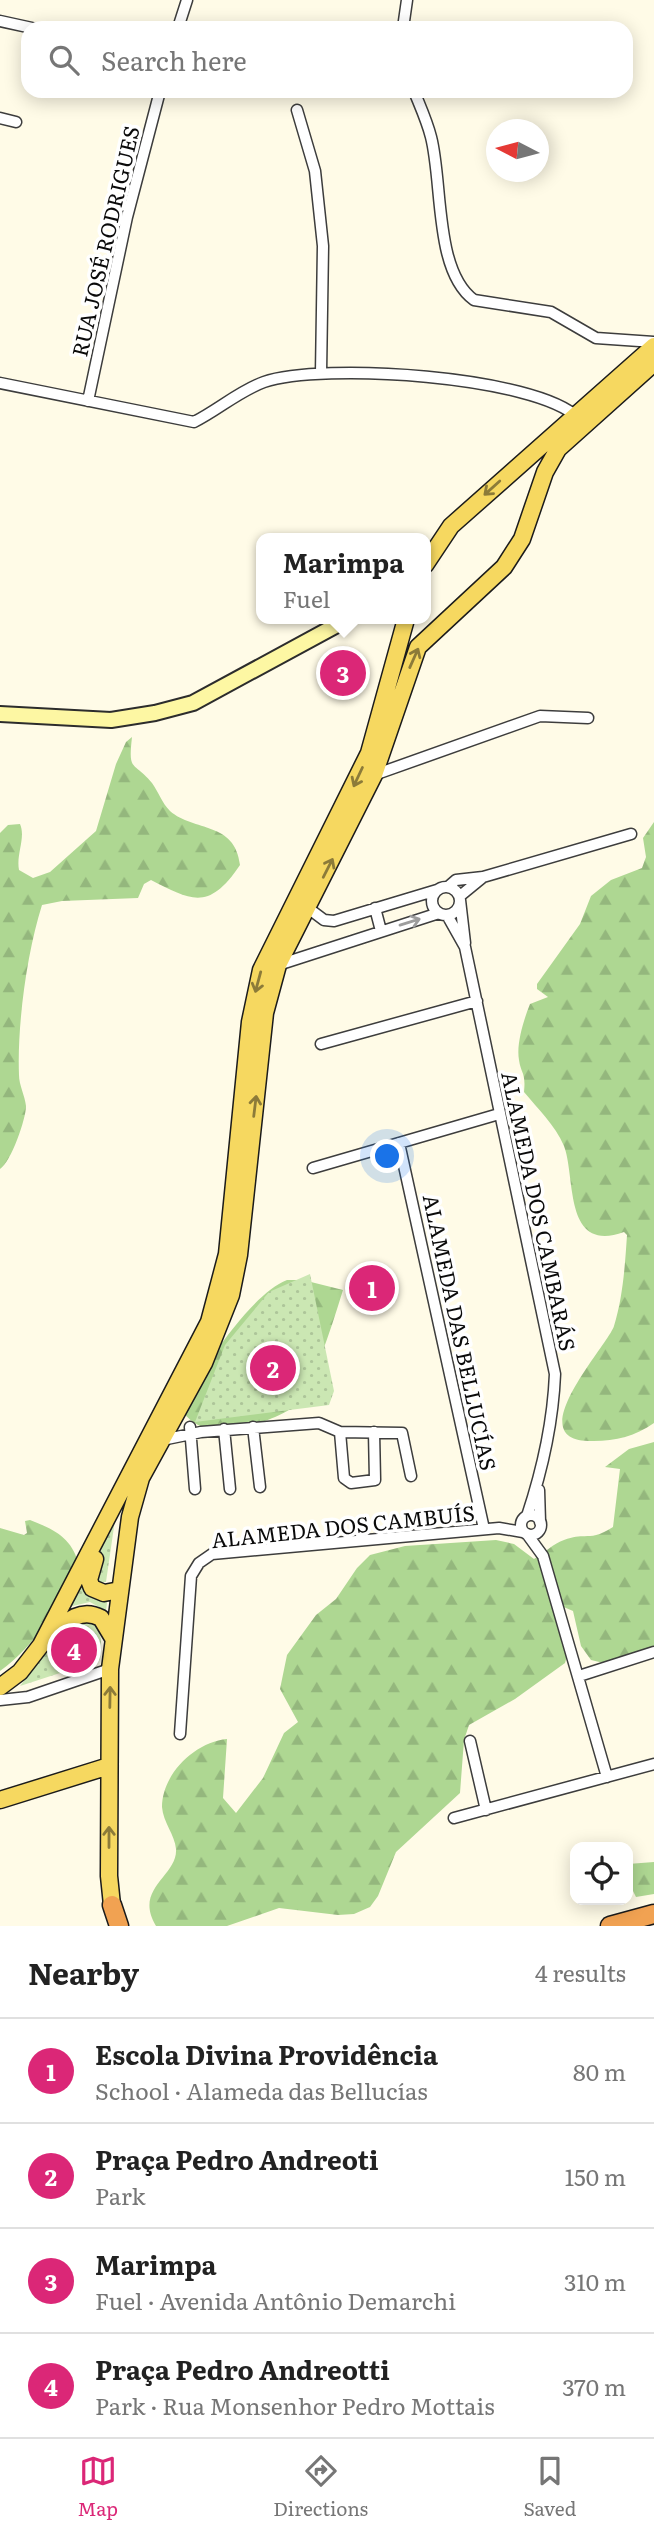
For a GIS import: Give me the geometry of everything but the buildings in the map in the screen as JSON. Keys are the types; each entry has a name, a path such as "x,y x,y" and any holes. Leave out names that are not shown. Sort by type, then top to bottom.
{"highway":[{"path":"112,1905 119,1926"},
{"path":"610,1926 654,1914"}],"main road":[{"path":"112,1905 110,1669 130,1517 141,1478 221,1327 232,1295 239,1255 265,1013 278,965 374,775 418,647 504,567 522,539 545,472 558,449 579,419 654,344"},
{"path":"431,556 451,526 529,457 654,363"},
{"path":"529,457 538,461 545,472"},
{"path":"41,1645 195,1354 220,1291 227,1254 250,1022 261,970 369,753 405,624"},
{"path":"119,1498 89,1580 98,1592 120,1590"},
{"path":"0,1687 20,1672 41,1645 70,1618 85,1614 101,1618 113,1638"},
{"path":"0,1800 109,1766"}],"street":[{"path":"180,21 187,0"},
{"path":"404,21 405,1"},
{"path":"0,21 21,26"},
{"name":"RUA JOSÉ RODRIGUES","path":"88,401 127,217 158,98"},
{"path":"417,98 431,137 454,278 464,293 474,300 551,312 596,338 654,344"},
{"path":"297,110 316,171 323,246 321,373"},
{"path":"0,118 16,122"},
{"path":"0,383 194,422 265,382 321,373 445,377 551,400 579,419"},
{"path":"0,714 111,720 193,703 339,624"},
{"path":"374,775 540,716 588,718"},
{"path":"308,908 324,920 334,920 442,888 456,880 483,877 631,834"},
{"path":"278,965 443,914 459,907 460,898 483,877"},
{"path":"442,888 460,898"},
{"path":"442,888 432,899 443,914"},
{"name":"ALAMEDA DOS CAMBARÁS","path":"460,898 465,947 555,1374 554,1400 539,1483 525,1518 525,1533 543,1556"},
{"path":"374,908 382,931"},
{"name":"ALAMEDA DOS CAMBARÁS","path":"443,914 465,947"},
{"path":"321,1044 477,1001"},
{"path":"313,1167 499,1114"},
{"name":"ALAMEDA DAS BELLUCÍAS","path":"399,1143 484,1529"},
{"path":"177,1413 194,1431 195,1489"},
{"path":"162,1440 194,1431 319,1423 340,1432 402,1433 411,1476"},
{"path":"253,1427 260,1487"},
{"path":"224,1429 230,1489"},
{"path":"340,1432 344,1478 351,1483 375,1480 374,1432"},
{"name":"ALAMEDA DOS CAMBARÁS","path":"539,1483 543,1556 607,1777"},
{"path":"525,1518 534,1516 540,1525 534,1535 525,1533"},
{"name":"ALAMEDA DOS CAMBUÍS","path":"499,1528 525,1518"},
{"name":"ALAMEDA DOS CAMBUÍS","path":"180,1734 191,1576 199,1563 212,1555 484,1529 499,1528 525,1533"},
{"path":"579,1676 654,1652"},
{"path":"0,1699 27,1697 110,1669"},
{"path":"470,1741 486,1810"},
{"path":"454,1818 654,1764"}],"green space":[{"path":"132,737 133,765 152,783 167,808 180,818 222,834 237,851 240,865 219,890 199,898 178,893 151,880 144,884 138,898 62,901 42,905 21,1012 19,1079 26,1106 21,1130 0,1169 0,833 8,825 20,824 22,835 19,870 33,878 50,872 96,831 116,764 126,742"},
{"path":"654,822 654,1423 622,1438 588,1441 569,1436 563,1425 565,1409 573,1390 614,1326 622,1292 627,1235 624,1232 604,1236 591,1232 581,1223 572,1193 564,1146 551,1124 524,1092 519,1047 530,1004 548,997 537,989 537,984 580,924 591,896 611,880 642,868 646,857 643,838"},
{"path":"310,1274 334,1391 329,1405 195,1422 225,1345 269,1292"},
{"path":"287,1280 303,1280 343,1290 318,1363 299,1401 282,1414 242,1427 217,1430 194,1423 178,1406 242,1317 272,1288"},
{"path":"654,1442 654,1652 612,1665 591,1660 581,1646 573,1611 559,1605 568,1652 565,1663 515,1699 469,1725 464,1740 460,1793 396,1852 378,1896 370,1907 354,1914 338,1915 279,1908 227,1926 156,1926 150,1913 150,1902 158,1883 175,1859 174,1839 162,1807 163,1795 174,1772 192,1753 203,1746 227,1739 223,1798 236,1813 263,1778 284,1733 298,1722 280,1689 287,1655 316,1615 336,1599 357,1568 370,1555 405,1546 496,1540 514,1544 534,1559 560,1541 577,1536 598,1535 613,1527 620,1469 605,1467 629,1449"},
{"path":"116,1513 106,1582 94,1582 97,1560"},
{"path":"30,1520 66,1540 78,1562 63,1593 36,1636 0,1671 0,1528 24,1535 27,1533 25,1521"},
{"path":"82,1577 108,1595 106,1611 90,1602 64,1608"},
{"path":"85,1619 97,1626 101,1639 100,1660 20,1686 64,1628"},
{"path":"654,1862 654,1894 636,1897 633,1891 633,1864"}],"place":[{"name":"Marimpa","path":"343,673"},
{"name":"Escola Divina Providência","path":"372,1288"},
{"name":"Praça Pedro Andreoti","path":"273,1368"},
{"name":"Praça Pedro Andreotti","path":"74,1650"}]}
